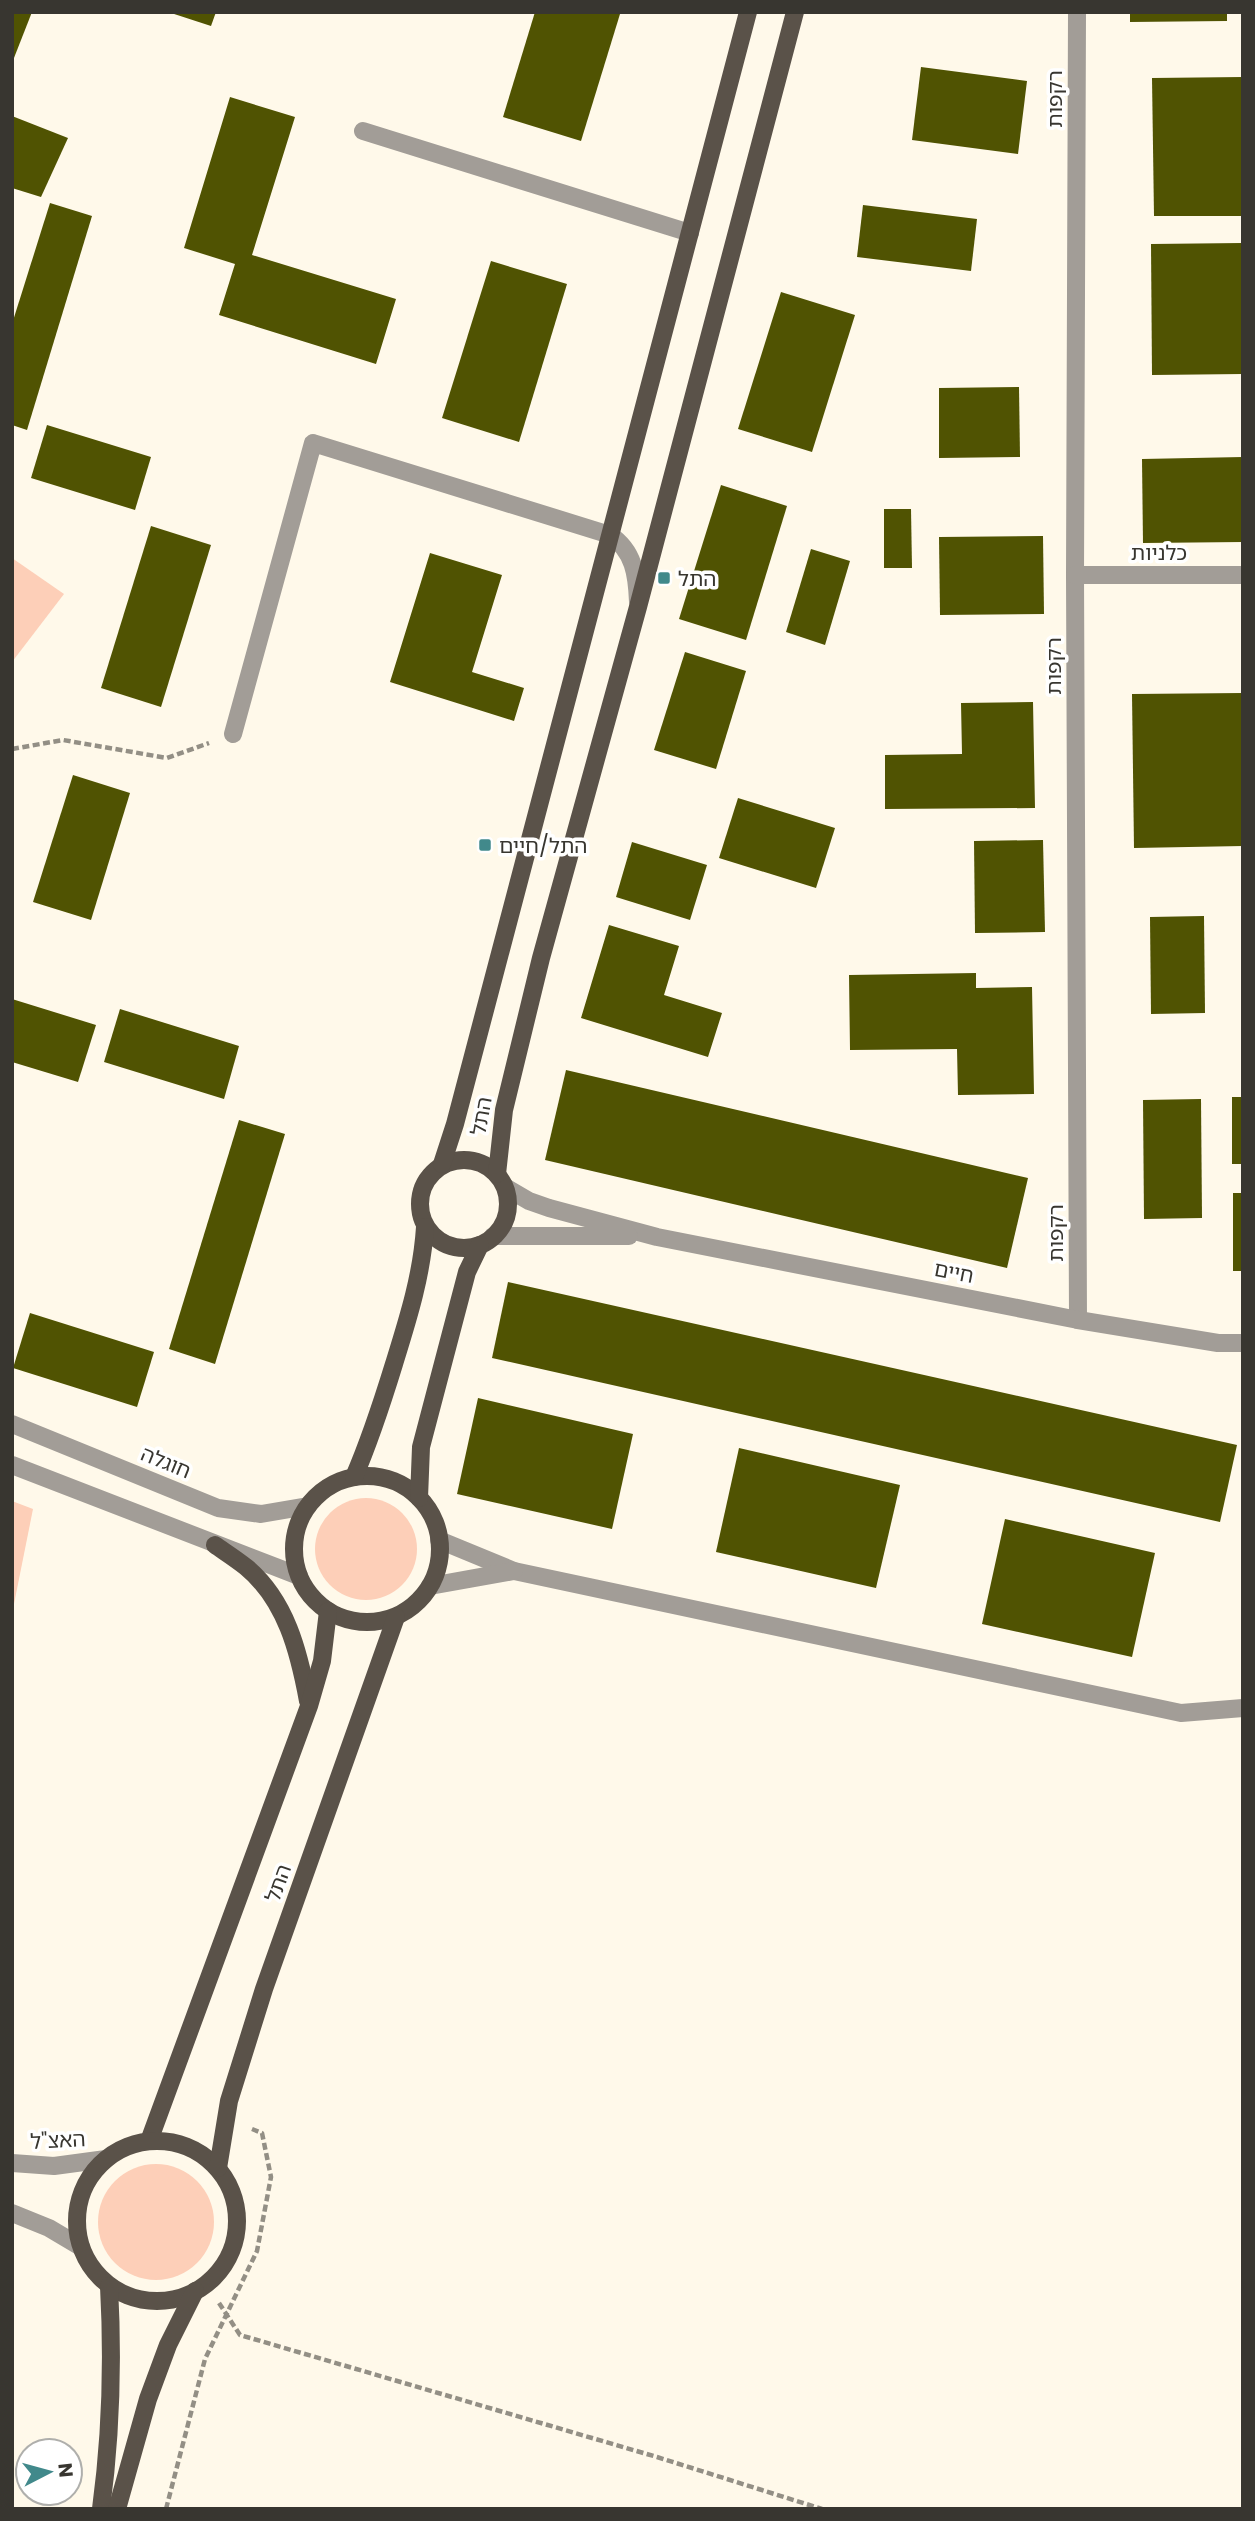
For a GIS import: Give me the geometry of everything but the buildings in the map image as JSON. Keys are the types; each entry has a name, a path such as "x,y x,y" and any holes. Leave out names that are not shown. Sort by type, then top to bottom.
{"main road":[{"name":"התל","path":"442,1164 455,1124 748,12"},
{"name":"התל","path":"501,1181 504,1110 541,958 638,607 795,12"},
{"path":"419,1498 421,1447 467,1272 486,1240 506,1217 508,1202 501,1181 486,1164 471,1159 456,1159 442,1164 431,1173 423,1185 419,1199 425,1227 435,1238 447,1245 461,1248 486,1240"},
{"path":"354,1477 371,1436 414,1299 423,1259 425,1227"},
{"path":"372,1476 406,1487 419,1498 433,1518 439,1540 438,1563 430,1586 415,1604 396,1617 361,1622 328,1611 311,1596 299,1576 294,1553 297,1528 308,1506 321,1493 354,1477 372,1476"},
{"path":"215,1545 259,1580 284,1616 301,1663 309,1706"},
{"name":"התל","path":"149,2141 309,1706 322,1661 328,1611"},
{"name":"התל","path":"218,2168 229,2101 264,1989 396,1617"},
{"path":"117,2509 148,2399 168,2345 201,2288 223,2266 234,2242 238,2216 232,2190 218,2168 197,2152 173,2142 149,2141 126,2147 106,2159 90,2177 80,2198 77,2222 81,2247 92,2269 109,2286 131,2298 157,2302 183,2298 201,2288"},
{"path":"101,2509 106,2477 111,2383 109,2286"}],"street":[{"name":"רקפות","path":"1077,12 1075,575 1078,1320"},
{"path":"363,131 690,233"},
{"path":"233,734 313,443 610,535 621,542 635,569 638,607"},
{"name":"כלניות","path":"1075,575 1243,575"},
{"name":"חיים","path":"501,1181 529,1201 657,1237 1078,1320 1218,1343 1243,1343"},
{"name":"חיים","path":"486,1240 657,1237"},
{"name":"חוגלה","path":"12,1424 218,1507 261,1514 308,1506"},
{"path":"12,1465 299,1576"},
{"path":"439,1540 514,1571 1181,1713 1243,1708"},
{"path":"430,1586 514,1571"},
{"name":"האצ\"ל","path":"12,2163 54,2166 106,2159"},
{"path":"12,2213 49,2228 81,2247"}],"path":[{"path":"12,750 63,740 167,758 233,734"},
{"path":"166,2509 205,2359 257,2251 271,2177 262,2133 225,2119"},
{"path":"201,2288 240,2336 657,2456 822,2509"}],"shaded area":[{"path":"12,558 64,594 12,662"},
{"path":"366,1498 385,1502 402,1513 413,1530 417,1549 413,1568 402,1585 385,1596 366,1600 347,1596 330,1585 319,1568 315,1549 319,1530 330,1513 347,1502"},
{"path":"12,1501 33,1509 12,1614"},
{"path":"156,2164 178,2168 197,2181 210,2200 214,2222 210,2244 197,2263 178,2276 156,2280 134,2276 115,2263 102,2244 98,2222 102,2200 115,2181 134,2168"}],"place":[{"name":"התל","path":"664,578"},
{"name":"התל/חיים","path":"485,845"}]}
